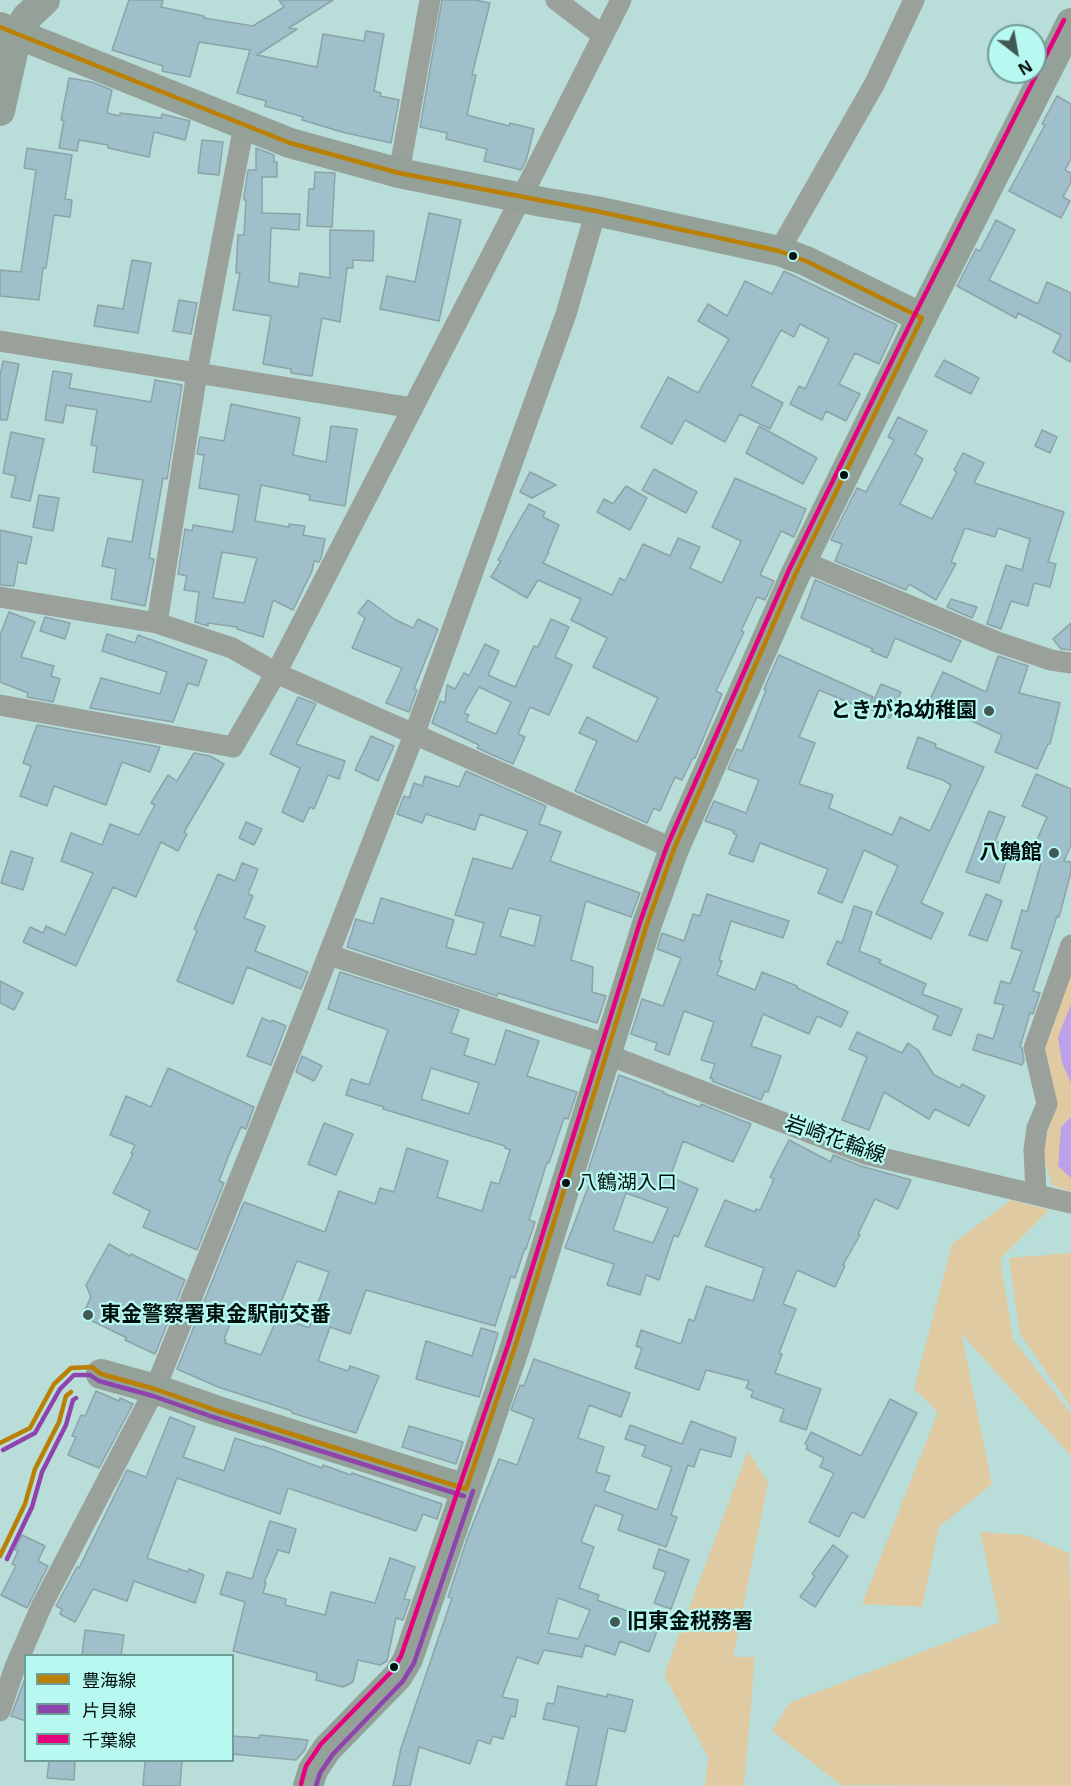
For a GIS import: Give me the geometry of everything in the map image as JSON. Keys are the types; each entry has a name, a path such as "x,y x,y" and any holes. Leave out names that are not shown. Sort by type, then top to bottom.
{"main road":[{"path":"0,111 9,30 45,0"},
{"path":"308,1786 313,1770 327,1749 398,1676 408,1659 515,1347 647,924 674,849 802,561 1071,23"},
{"path":"9,30 290,143 399,173 596,211 779,251 806,261 922,318"},
{"path":"101,1374 155,1389 465,1489"}],"street":[{"path":"399,173 430,0"},
{"path":"556,0 602,35"},
{"path":"0,705 233,747 276,673 621,0"},
{"path":"779,251 874,82 914,0"},
{"path":"157,623 197,373 244,125"},
{"path":"0,1711 15,1667 42,1605 155,1389 329,954 414,735 566,314 596,211"},
{"path":"0,341 413,408"},
{"path":"802,561 997,642 1051,660 1071,663"},
{"path":"0,597 157,623 232,648 276,673 674,849"},
{"path":"1036,1194 1034,1150 1037,1128 1047,1104 1034,1048 1071,945"},
{"name":"岩崎花輪線","path":"329,954 608,1050 865,1154 1071,1203"}],"shaded area":[{"path":"1071,970 1071,1192 1052,1185 1043,1154 1053,1106 1041,1048"},
{"path":"1071,1004 1071,1083 1062,1063 1058,1037"},
{"path":"1071,1117 1071,1178 1058,1166 1061,1127"},
{"path":"1011,1200 1049,1210 1000,1259 1013,1339 1071,1414 1071,1456 961,1333 992,1484 939,1527 922,1607 862,1604 938,1412 914,1389 952,1244"},
{"path":"1071,1253 1071,1407 1020,1334 1009,1258"},
{"path":"748,1451 768,1483 733,1657 755,1657 744,1786 705,1786 708,1757 664,1675"},
{"path":"980,1532 1026,1535 1069,1553 1071,1786 841,1785 772,1731 789,1703 1000,1622"}],"building":[{"path":"129,0 163,0 161,7 204,16 204,18 253,26 284,7 279,0 333,0 289,28 297,29 257,55 317,67 323,34 364,41 366,31 384,34 374,91 381,93 380,96 399,100 391,143 302,120 303,117 265,106 266,101 237,93 250,50 199,42 190,77 162,71 163,66 112,50"},
{"path":"442,0 475,0 490,3 472,75 476,75 467,115 509,126 510,123 534,129 526,161 521,170 484,161 487,149 446,139 447,133 420,127"},
{"path":"69,78 92,82 112,90 107,113 161,118 162,114 190,121 185,140 154,132 149,157 108,148 108,145 79,140 77,151 59,148 64,120 61,120"},
{"path":"1057,96 1071,104 1071,159 1065,170 1071,173 1071,182 1063,197 1070,201 1061,218 1009,191 1045,125 1042,124"},
{"path":"202,140 223,142 219,175 198,173"},
{"path":"27,148 72,155 65,199 72,200 70,217 54,215 39,300 0,296 0,270 21,272 36,170 24,168"},
{"path":"256,148 274,155 274,162 277,162 277,177 262,177 262,213 300,214 299,230 271,228 269,282 298,287 300,273 330,278 330,230 374,231 373,261 353,260 353,268 347,268 340,322 322,318 312,376 291,373 291,369 263,364 271,316 233,310 240,273 236,273 238,235 244,235 246,200 244,196 248,170 256,170"},
{"path":"315,172 335,173 332,227 307,226 309,189 314,189"},
{"path":"429,213 461,220 439,321 380,309 387,276 415,282"},
{"path":"996,220 1015,230 989,280 1038,304 1047,282 1071,293 1071,362 1053,352 1061,335 1018,313 1016,318 957,286 976,249 980,251"},
{"path":"132,260 151,263 138,333 94,326 98,305 123,309"},
{"path":"784,271 897,325 879,364 855,353 839,384 860,394 846,421 826,411 822,420 790,404 799,386 805,389 829,339 800,324 794,337 781,330 751,386 783,403 770,429 740,414 725,442 685,420 672,444 641,427 668,377 698,393 729,339 698,321 708,304 727,316 745,281 772,294"},
{"path":"179,300 197,303 191,334 173,331"},
{"path":"944,360 979,378 971,394 935,376"},
{"path":"3,361 19,364 7,420 0,420 0,376"},
{"path":"53,371 72,374 69,388 151,402 155,380 182,385 167,479 163,478 149,558 154,559 145,606 111,599 116,569 102,566 108,538 132,542 143,480 93,472 97,446 91,445 97,410 66,405 63,423 45,420"},
{"path":"231,404 300,418 293,455 326,462 331,426 357,429 345,506 309,500 310,495 261,485 255,521 289,527 289,524 305,526 303,535 325,539 321,558 319,562 314,561 312,571 293,610 273,600 263,637 237,629 237,627 208,623 208,626 195,622 199,592 184,590 187,576 178,574 185,529 192,531 193,525 233,532 239,495 199,488 204,455 197,454 200,437 224,441","holes":["222,552 257,558 244,603 213,598"]},
{"path":"898,417 927,431 915,454 923,459 900,504 932,519 957,472 954,470 963,453 984,463 974,483 1064,512 1048,562 1056,564 1050,587 1034,583 1028,606 1011,601 1001,629 987,624 1006,565 1022,570 1030,539 998,528 995,537 965,528 951,562 956,564 936,600 909,584 906,590 835,561 842,544 831,540 857,488 866,492 894,440 888,437"},
{"path":"759,426 817,458 803,484 746,453"},
{"path":"1042,430 1057,437 1050,453 1035,446"},
{"path":"11,432 44,439 30,501 11,497 16,476 3,473"},
{"path":"654,469 697,492 686,513 642,490"},
{"path":"530,472 556,485 532,498 520,492"},
{"path":"735,478 806,509 794,537 781,531 760,575 774,581 765,600 757,597 741,631 744,632 716,691 722,694 695,758 682,780 675,777 660,811 654,808 647,823 575,791 597,741 579,733 587,717 637,742 658,698 593,667 607,638 571,620 581,599 538,580 527,598 491,577 501,561 498,560 506,544 529,504 545,512 543,517 559,525 543,563 612,595 620,578 625,581 643,544 670,556 678,538 700,547 690,568 722,583 741,541 712,527"},
{"path":"626,486 647,498 630,530 597,512 604,499 613,504"},
{"path":"39,495 59,498 53,531 33,527"},
{"path":"0,530 32,537 26,564 18,562 14,586 0,585"},
{"path":"815,580 961,641 951,662 895,638 887,658 871,651 873,649 801,618"},
{"path":"951,599 977,607 972,618 947,607"},
{"path":"368,600 394,619 413,628 418,619 438,629 414,689 417,690 409,712 386,703 402,668 352,648 365,618 358,613"},
{"path":"9,612 35,622 21,657 54,666 51,676 60,679 53,702 27,697 28,693 0,682 0,635"},
{"path":"45,617 70,623 65,639 40,631"},
{"path":"551,619 569,627 555,657 572,665 549,715 530,707 518,734 525,737 513,764 477,748 479,745 432,723 440,701 445,703 447,685 455,689 464,673 469,676 485,644 499,651 488,675 515,687 534,646 538,647","holes":["479,687 511,702 496,734 466,721 469,715 464,713"]},
{"path":"1071,623 1071,650 1061,649 1053,639"},
{"path":"107,634 135,643 138,635 207,660 198,686 188,683 173,722 90,708 101,678 160,694 167,672 102,651"},
{"path":"779,655 873,697 867,710 819,690 799,737 815,743 799,784 833,795 829,808 892,835 900,817 930,831 951,785 907,768 918,737 936,744 935,747 984,767 921,903 943,913 931,939 876,914 898,866 864,850 842,903 818,893 828,869 760,843 753,862 729,854 737,835 733,833 734,831 705,821 714,801 746,813 759,780 728,769 737,749 742,751"},
{"path":"998,656 1028,666 1019,693 1060,703 1050,744 1037,769 995,752 1002,735 929,701 943,672 986,692"},
{"path":"881,684 901,692 890,718 870,709"},
{"path":"298,697 316,704 296,744 345,761 339,779 328,775 314,809 310,807 303,822 282,812 300,768 270,754"},
{"path":"37,725 160,747 150,772 122,762 106,805 54,786 47,806 20,796 31,766 23,763"},
{"path":"371,736 394,746 378,781 355,770"},
{"path":"194,753 210,756 224,764 184,832 187,834 178,851 161,842 136,897 113,887 76,966 23,942 30,927 43,933 46,926 65,935 93,873 61,861 71,833 102,845 110,824 139,835 155,805 151,803 168,775 177,781"},
{"path":"466,771 546,806 539,824 561,832 550,861 640,893 631,917 586,901 571,960 593,967 592,992 606,996 597,1023 498,993 497,996 347,947 356,919 373,924 381,898 454,920 446,947 475,955 484,923 455,915 473,858 512,869 528,831 480,814 475,830 426,814 422,823 397,814 404,796 409,798 414,783 422,786 425,776 459,787","holes":["509,908 541,916 534,946 500,936"]},
{"path":"1036,774 1071,789 1071,845 1064,861 1071,862 1071,872 1059,917 1057,916 1033,991 1040,993 1033,1014 1030,1013 1020,1047 1024,1060 1022,1065 973,1050 978,1034 993,1039 1004,1005 994,1003 1001,981 1010,984 1022,951 1011,948 1022,910 1027,912 1041,863 1029,858 1047,817 1022,806"},
{"path":"989,811 1005,817 995,841 1011,847 999,883 966,872"},
{"path":"246,822 262,829 254,845 239,838"},
{"path":"11,851 33,858 23,890 1,883"},
{"path":"242,863 258,869 248,894 253,896 244,918 265,926 255,951 308,972 301,989 247,967 233,1004 177,981 197,931 194,929 218,874 235,881"},
{"path":"707,894 789,921 783,938 731,921 719,960 722,961 717,975 755,990 762,972 797,986 848,1012 841,1027 817,1016 809,1034 763,1014 751,1046 781,1056 768,1092 765,1091 761,1100 712,1081 713,1079 710,1078 715,1064 701,1060 714,1022 684,1011 669,1055 655,1050 657,1043 631,1034 642,999 663,1006 681,958 657,949 662,933 684,941 693,914 700,916"},
{"path":"986,894 1002,901 987,941 969,935"},
{"path":"854,906 872,912 859,951 881,960 879,963 926,984 922,994 962,1009 951,1036 933,1029 938,1016 827,964 837,941 842,943"},
{"path":"340,972 459,1010 451,1033 469,1039 464,1055 495,1065 506,1030 539,1041 527,1076 577,1092 568,1119 564,1118 549,1163 547,1162 529,1220 535,1222 515,1278 511,1276 495,1326 366,1290 350,1334 330,1327 318,1361 348,1371 350,1366 379,1376 356,1433 218,1387 177,1369 244,1202 325,1232 339,1191 375,1204 380,1188 394,1192 407,1148 448,1161 437,1197 482,1211 491,1182 499,1184 510,1150 505,1146 383,1109 384,1107 346,1095 351,1079 369,1085 388,1030 328,1009","holes":["431,1068 479,1083 469,1114 421,1099","297,1261 329,1272 309,1328 278,1316 261,1355 225,1343 224,1339 236,1309 273,1323"]},
{"path":"0,981 23,993 14,1010 0,1003"},
{"path":"262,1018 286,1026 271,1065 247,1056"},
{"path":"857,1032 902,1053 908,1043 918,1050 934,1075 960,1088 962,1084 985,1096 969,1126 935,1109 929,1119 884,1092 869,1130 842,1120 867,1057 849,1049"},
{"path":"302,1056 322,1066 314,1081 296,1072"},
{"path":"168,1068 254,1107 246,1129 241,1127 228,1157 219,1181 224,1183 197,1250 143,1227 150,1211 113,1193 133,1154 131,1153 135,1145 110,1135 126,1096 151,1107"},
{"path":"619,1075 700,1107 701,1104 751,1124 733,1162 683,1141 670,1177 698,1189 678,1237 674,1235 659,1280 646,1275 640,1295 607,1285 614,1264 565,1248 590,1182 585,1180","holes":["626,1193 668,1208 653,1243 613,1230"]},
{"path":"324,1123 353,1134 336,1175 308,1164"},
{"path":"789,1140 831,1162 833,1155 861,1166 911,1180 898,1209 875,1199 858,1234 860,1235 843,1265 845,1266 835,1287 797,1270 783,1304 796,1309 779,1353 782,1354 775,1373 821,1389 806,1430 780,1421 784,1409 751,1397 753,1391 746,1388 749,1381 706,1370 699,1390 635,1368 642,1348 636,1346 641,1330 681,1344 689,1319 694,1321 706,1286 753,1301 764,1268 705,1246 725,1200 755,1212 756,1209 760,1210 774,1179 770,1177"},
{"path":"109,1244 130,1256 131,1254 185,1280 155,1354 82,1316 91,1297 86,1285"},
{"path":"481,1328 498,1333 479,1397 416,1379 426,1341 472,1356"},
{"path":"534,1359 630,1393 621,1417 589,1405 578,1438 604,1447 596,1472 610,1476 604,1491 657,1510 672,1467 642,1456 646,1446 625,1439 630,1425 682,1444 691,1421 736,1438 731,1457 700,1449 694,1467 688,1465 671,1515 677,1517 666,1547 618,1530 623,1515 595,1505 581,1542 594,1547 579,1588 599,1595 597,1600 660,1623 649,1652 620,1641 615,1655 585,1645 582,1657 544,1650 538,1664 517,1657 502,1697 518,1700 515,1717 511,1716 503,1739 493,1736 490,1744 478,1740 470,1764 419,1747 410,1786 393,1786 401,1748 452,1598 448,1597 468,1536 499,1459 517,1465 534,1419 511,1410 520,1385 524,1386","holes":["558,1598 590,1610 578,1639 548,1633"]},
{"path":"96,1391 119,1401 120,1398 133,1404 99,1468 68,1455 76,1437 72,1436 81,1415 85,1416"},
{"path":"890,1399 917,1413 864,1518 852,1512 839,1537 809,1522 834,1473 820,1467 824,1458 806,1449 808,1446 805,1444 811,1432 861,1456"},
{"path":"170,1417 195,1427 183,1457 224,1471 235,1438 322,1468 323,1465 351,1475 352,1473 442,1504 437,1519 423,1514 416,1531 288,1488 280,1514 177,1478 147,1558 204,1575 195,1603 134,1581 127,1601 93,1589 75,1622 60,1614 62,1609 56,1606 77,1567 79,1568 127,1470 146,1477"},
{"path":"409,1426 463,1442 456,1464 402,1447"},
{"path":"270,1521 296,1529 289,1553 278,1550 264,1583 266,1583 263,1593 286,1599 285,1605 325,1615 331,1592 375,1603 390,1558 415,1567 404,1599 410,1600 403,1620 396,1618 387,1661 380,1665 358,1660 353,1682 343,1687 316,1680 317,1673 233,1651 245,1602 220,1594 227,1572 252,1579"},
{"path":"22,1535 45,1546 38,1561 48,1566 27,1608 1,1595 16,1566 12,1564"},
{"path":"833,1545 848,1556 815,1607 800,1597 815,1576 812,1574"},
{"path":"659,1549 689,1560 671,1609 654,1603 666,1572 653,1568"},
{"path":"85,1630 124,1635 121,1654 82,1654"},
{"path":"24,1681 24,1720 11,1716"},
{"path":"558,1686 607,1697 607,1694 633,1700 625,1732 608,1728 596,1786 566,1786 579,1727 543,1719 547,1703 554,1704"},
{"path":"260,1735 308,1740 305,1750 296,1760 234,1754 234,1736 259,1738"},
{"path":"49,1762 75,1762 74,1780 47,1778"},
{"path":"145,1762 182,1762 180,1786 143,1786"}],"transit line":[{"name":"千葉線","path":"301,1784 306,1766 321,1744 392,1671 401,1656 508,1345 640,922 667,846 789,570 1064,20"},
{"name":"豊海線","path":"0,27 290,143 399,173 596,211 779,251 806,261 922,318"},
{"name":"豊海線","path":"466,1489 515,1347 647,924 674,849 796,573 922,318"},
{"name":"豊海線","path":"0,1443 30,1428 54,1384 71,1368 92,1367 101,1374 155,1389 466,1489"},
{"name":"片貝線","path":"3,1450 35,1433 60,1389 74,1375 90,1375 99,1381 153,1396 464,1496"},
{"name":"豊海線","path":"0,1556 25,1504 35,1469 59,1422 66,1396 71,1392"},
{"name":"片貝線","path":"7,1559 32,1507 42,1472 66,1425 73,1400 76,1398"},
{"name":"片貝線","path":"316,1786 320,1773 333,1754 403,1681 414,1663 473,1491"}],"place":[{"name":"ときがね幼稚園","path":"989,711"},
{"name":"八鶴館","path":"1054,853"},
{"name":"八鶴湖入口","path":"566,1183"},
{"name":"東金警察署東金駅前交番","path":"88,1315"},
{"name":"旧東金税務署","path":"615,1622"}]}
